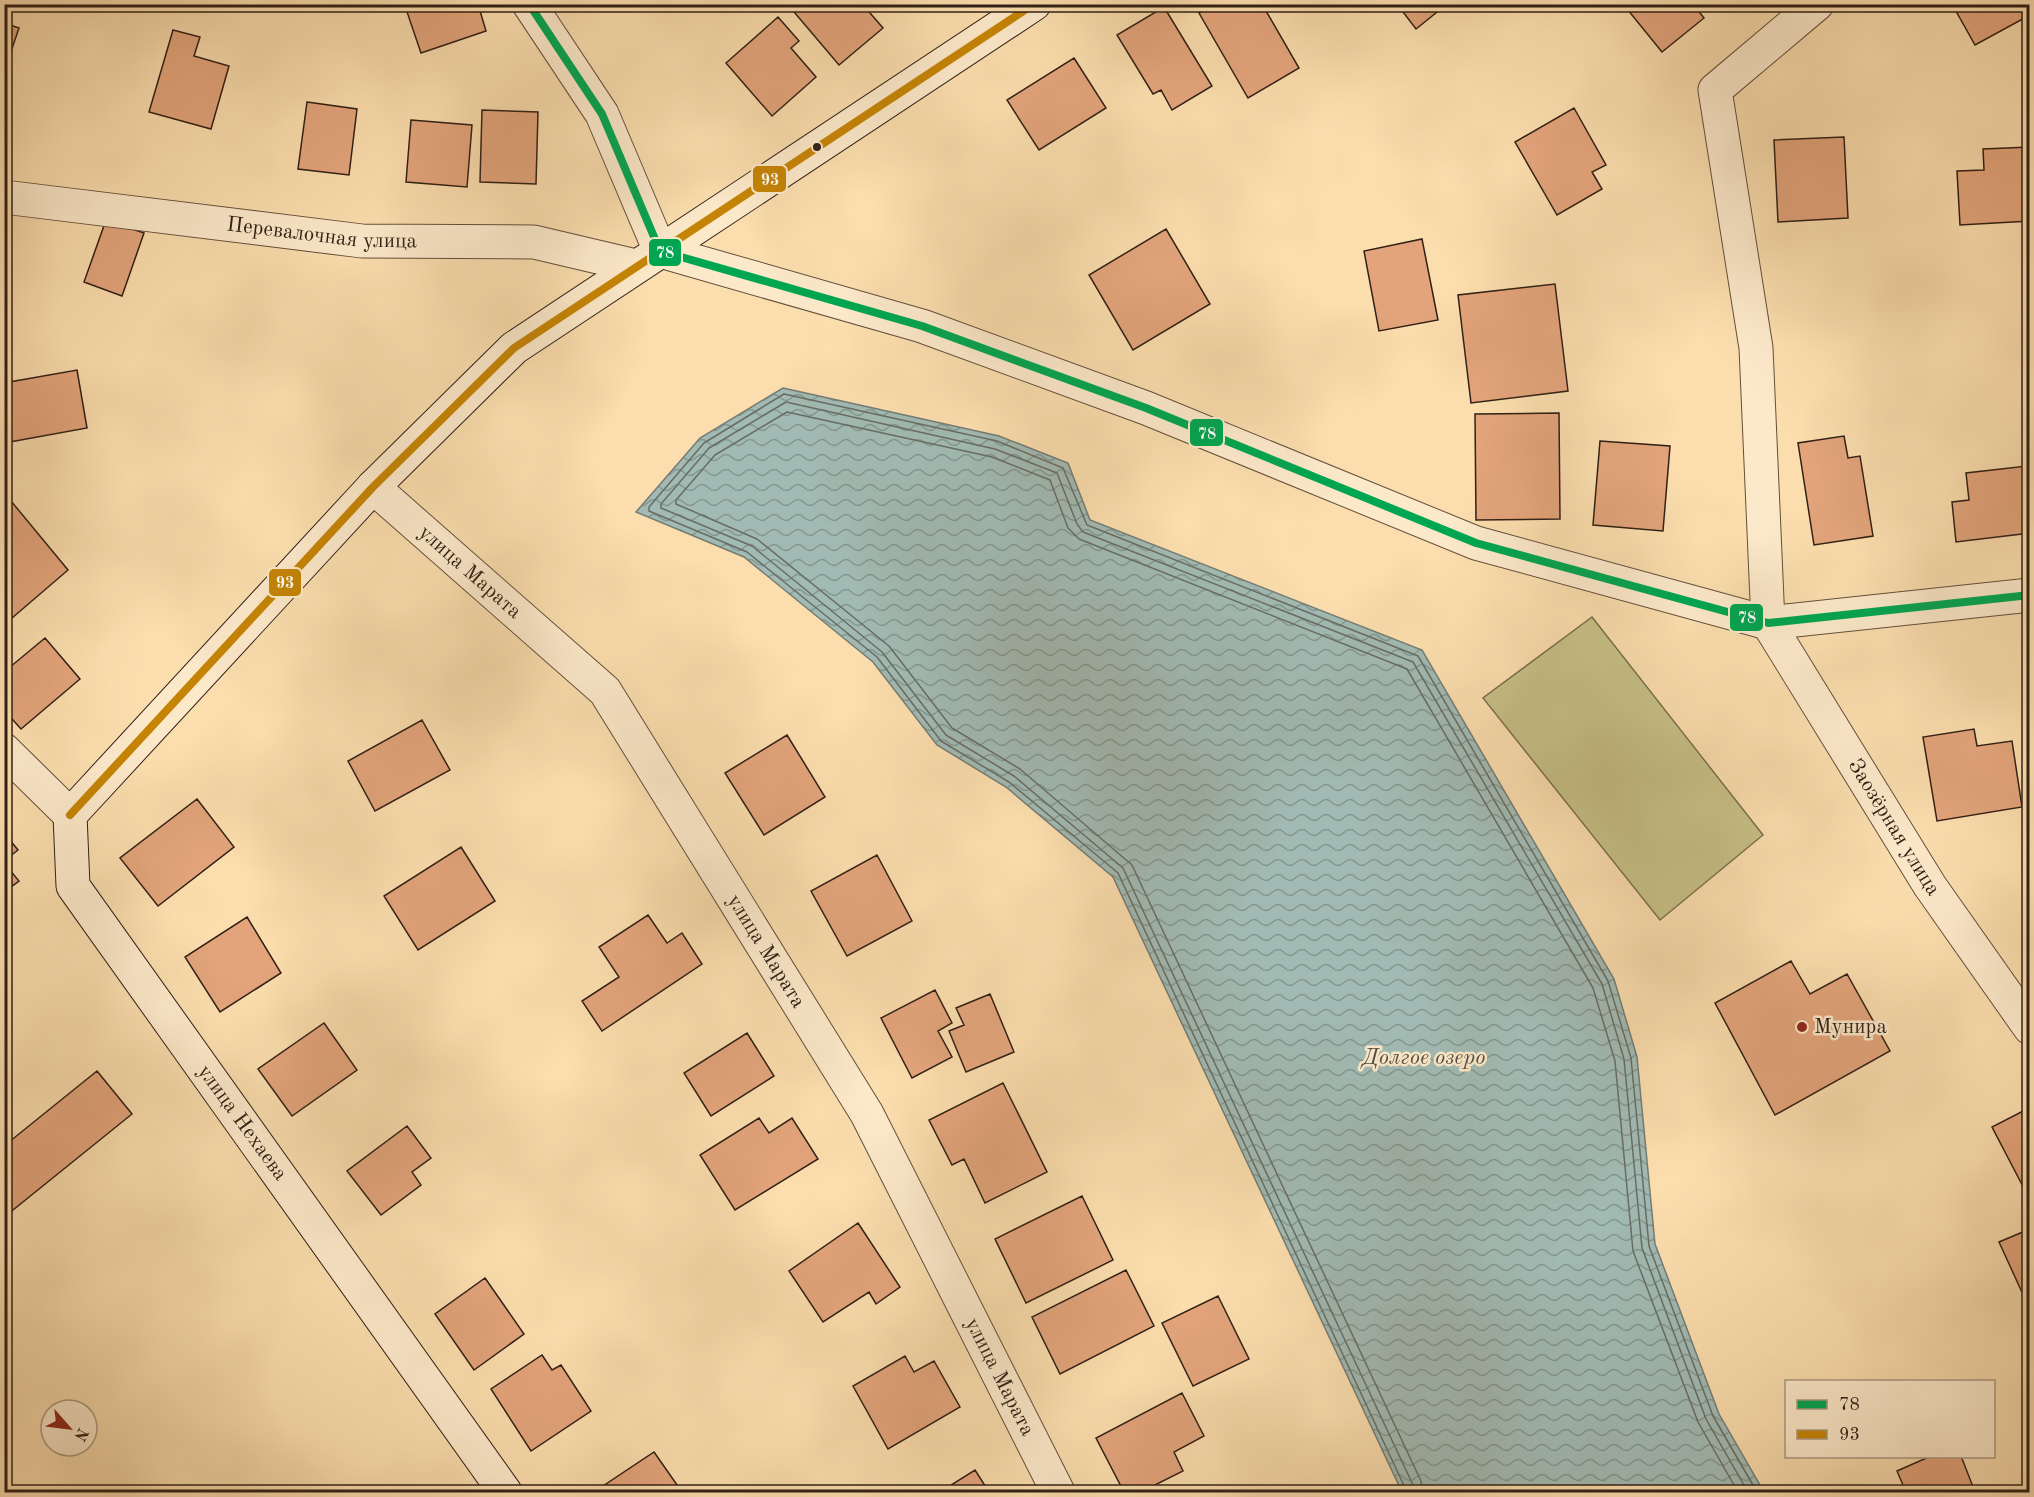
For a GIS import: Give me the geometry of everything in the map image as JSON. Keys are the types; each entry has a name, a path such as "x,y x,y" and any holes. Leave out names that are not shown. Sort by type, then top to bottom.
{"street":[{"path":"529,4 602,114 648,258"},
{"path":"4,750 70,815 373,487 514,348 1034,4"},
{"path":"1768,623 1756,348 1715,90 1817,4"},
{"name":"Перевалочная улица","path":"4,197 362,241 534,242 648,258 922,326 1146,408 1476,543 1768,623 2030,595"},
{"name":"улица Марата","path":"373,487 605,691 867,1114 1058,1492"},
{"name":"Заозёрная улица","path":"1768,623 1930,886 2030,1028"},
{"name":"улица Нехаева","path":"70,815 73,886 505,1492"}],"shaded area":[{"path":"1592,617 1763,835 1660,920 1483,698"}],"water":[{"name":"Долгое озеро","path":"783,388 999,436 1068,463 1090,520 1422,650 1614,979 1637,1057 1655,1244 1719,1414 1764,1492 1402,1492 1113,877 1006,787 937,745 873,662 744,557 636,512 700,438"}],"building":[{"path":"409,4 478,4 486,31 421,53 405,6"},
{"path":"791,4 866,4 864,6 883,28 839,65 789,6"},
{"path":"1214,4 1262,4 1299,68 1248,98 1199,13"},
{"path":"1397,4 1447,4 1416,29"},
{"path":"1623,4 1693,4 1704,18 1662,52"},
{"path":"1952,4 2030,4 2030,15 1975,45"},
{"path":"1164,7 1212,86 1172,110 1161,90 1153,94 1117,35"},
{"path":"778,17 799,41 791,48 816,77 772,116 726,63"},
{"path":"4,23 19,28 4,72"},
{"path":"173,30 200,37 194,56 229,66 211,129 149,112"},
{"path":"1074,58 1106,108 1039,150 1007,100"},
{"path":"307,102 357,109 349,175 298,169"},
{"path":"1574,108 1606,165 1592,172 1602,189 1557,215 1515,142"},
{"path":"482,110 538,112 536,184 480,182"},
{"path":"411,120 472,125 467,187 406,182"},
{"path":"1844,137 1848,218 1778,222 1774,140"},
{"path":"2030,147 2030,221 1960,225 1957,171 1984,170 1983,149"},
{"path":"106,220 144,233 122,296 84,282"},
{"path":"1166,229 1210,304 1133,350 1089,275"},
{"path":"1422,239 1438,320 1379,331 1364,251"},
{"path":"1555,284 1568,391 1471,403 1458,295"},
{"path":"77,370 87,428 4,443 4,383"},
{"path":"1559,413 1560,519 1476,520 1475,414"},
{"path":"1844,436 1848,458 1860,456 1873,536 1814,545 1798,443"},
{"path":"1600,441 1670,446 1663,531 1593,525"},
{"path":"2027,466 2030,533 1956,542 1952,502 1969,500 1966,473"},
{"path":"11,501 68,570 12,618 4,609 4,506"},
{"path":"45,638 80,679 21,729 4,710 4,672"},
{"path":"422,720 450,770 375,811 348,761"},
{"path":"1974,729 1977,746 2012,741 2022,807 1937,821 1923,737"},
{"path":"787,735 825,797 764,835 725,773"},
{"path":"197,799 234,847 158,906 120,858"},
{"path":"4,833 18,850 4,861"},
{"path":"461,847 495,901 418,950 384,896"},
{"path":"877,855 912,921 847,956 811,891"},
{"path":"4,863 19,881 4,892"},
{"path":"648,915 667,943 682,933 702,964 602,1031 582,1001 619,977 599,947"},
{"path":"247,917 281,973 220,1012 185,957"},
{"name":"Мунира","path":"1791,961 1810,994 1847,974 1890,1051 1775,1115 1715,1003"},
{"path":"935,990 952,1023 938,1031 952,1057 912,1078 881,1018"},
{"path":"990,994 1014,1052 966,1072 949,1031 964,1025 956,1008"},
{"path":"324,1023 357,1070 292,1116 258,1069"},
{"path":"747,1033 774,1076 711,1116 684,1073"},
{"path":"97,1071 132,1114 8,1214 4,1210 4,1146"},
{"path":"1003,1083 1047,1172 985,1203 964,1159 952,1165 929,1120"},
{"path":"2027,1109 2030,1114 2030,1200 1992,1127"},
{"path":"759,1118 769,1133 792,1118 818,1159 735,1210 700,1155"},
{"path":"407,1126 431,1158 412,1172 421,1185 381,1215 347,1171"},
{"path":"1082,1196 1113,1260 1026,1303 995,1239"},
{"path":"858,1223 900,1287 876,1304 869,1292 823,1322 789,1271"},
{"path":"2030,1229 2030,1300 2026,1301 1999,1242"},
{"path":"1126,1270 1154,1326 1060,1374 1032,1317"},
{"path":"485,1278 524,1334 474,1370 435,1314"},
{"path":"1218,1296 1249,1359 1193,1386 1162,1323"},
{"path":"542,1355 552,1370 561,1365 591,1411 531,1451 491,1389"},
{"path":"905,1356 914,1372 934,1361 960,1407 888,1449 853,1386"},
{"path":"1182,1393 1204,1436 1174,1452 1183,1471 1141,1492 1124,1492 1096,1438"},
{"path":"654,1452 682,1492 594,1492"},
{"path":"1926,1458 1962,1458 1975,1492 1906,1492 1897,1471"},
{"path":"975,1470 989,1492 940,1492"}],"transit line":[{"name":"78","path":"529,4 602,114 660,251 922,326 1146,408 1476,543 1768,623 2030,595"},
{"name":"93","path":"70,815 373,487 514,348 1034,4"}],"place":[{"name":"Мунира","path":"1802,1027"}]}
